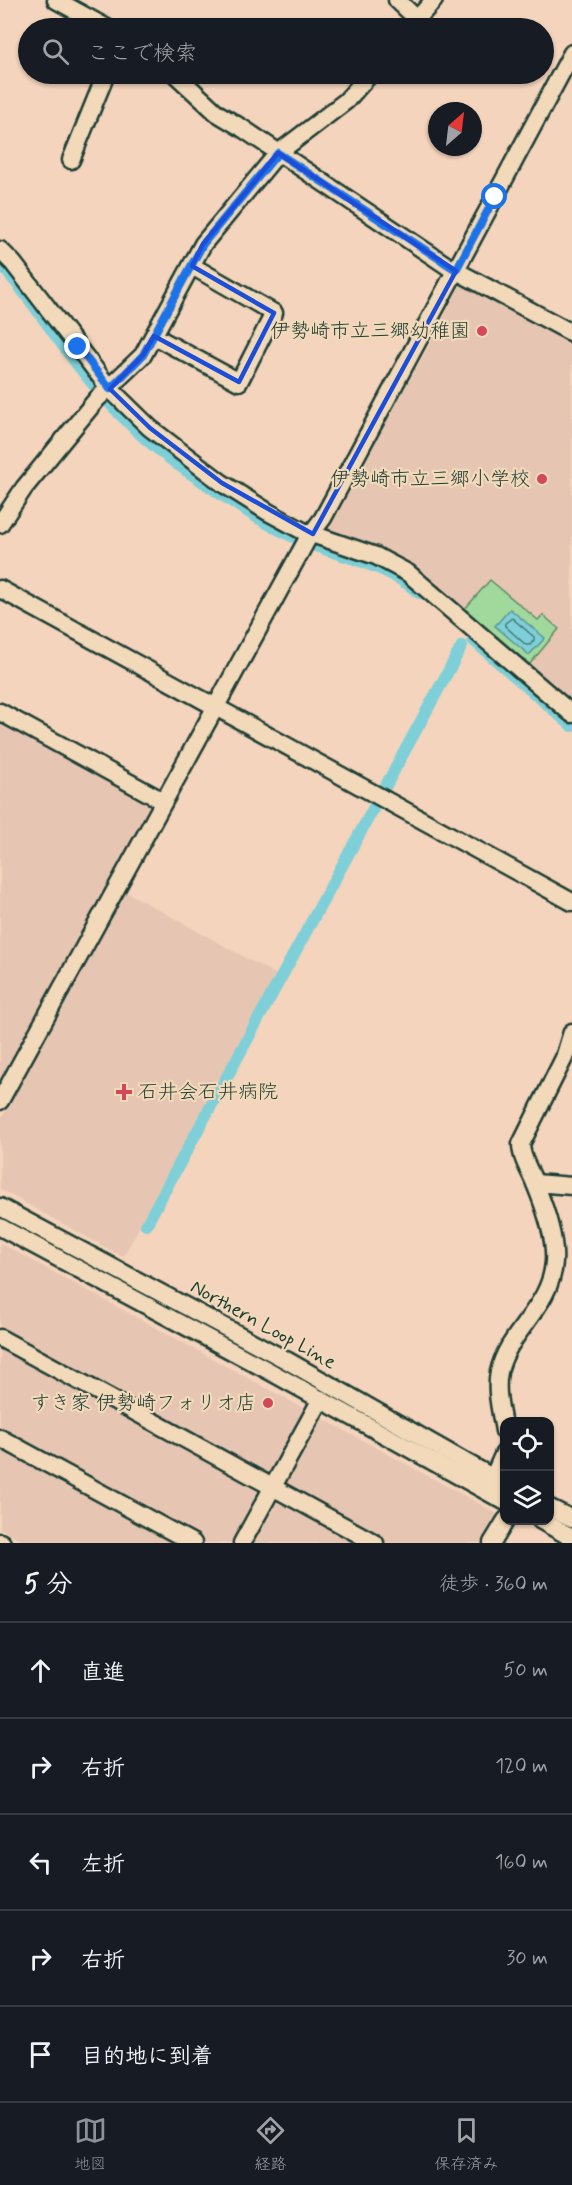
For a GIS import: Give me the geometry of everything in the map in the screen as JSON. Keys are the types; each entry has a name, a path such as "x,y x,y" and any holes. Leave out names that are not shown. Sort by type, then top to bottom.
{"street":[{"path":"56,0 89,18"},
{"path":"397,0 409,18"},
{"path":"418,18 434,0"},
{"path":"0,1101 215,707 308,540 323,518 572,53"},
{"path":"71,160 102,84"},
{"path":"186,84 217,113 456,270 572,333"},
{"path":"0,524 24,488 97,399 143,355 203,244 278,153 346,101 361,84"},
{"path":"0,250 110,389 150,428 222,483 308,540 376,556 418,580 572,714"},
{"path":"154,336 239,382 274,313 192,266"},
{"path":"0,589 572,902"},
{"path":"0,712 163,801"},
{"path":"502,1417 498,1389 499,1371 510,1347 538,1307 550,1282 554,1264 553,1243 544,1207 522,1156 521,1144 564,1058 572,1032"},
{"path":"535,1183 572,1186"},
{"name":"Northern Loop Line","path":"0,1207 286,1360 499,1481"},
{"name":"Northern Loop Line","path":"0,1227 321,1399 500,1499"},
{"path":"0,1338 375,1543"},
{"path":"242,1543 321,1399"},
{"path":"0,1438 193,1543"},
{"path":"554,1511 572,1520"},
{"path":"492,1543 503,1525"},
{"path":"548,1525 572,1538"}],"highlighted area":[{"path":"278,153 456,271 313,534 222,483 150,428 110,389 143,355 154,336 239,382 274,313 192,266 203,244"}],"shaded area":[{"path":"462,281 572,341 572,704 420,573 383,552 329,531 327,525 431,342"},
{"path":"0,719 155,803 0,1086"},
{"path":"123,890 277,975 123,1257 0,1189 0,1121"},
{"path":"0,1243 496,1513 497,1517 480,1543 27,1543 0,1528"}],"green space":[{"path":"490,580 538,620 543,615 559,629 529,665 464,610"}],"water":[{"path":"510,609 545,638 529,655 495,626"}],"waterway":[{"path":"0,264 102,395 130,425 161,452 220,494 265,522 312,545 375,567 419,593"},
{"path":"473,640 572,726"},
{"path":"146,1225 462,646"}],"place":[{"name":"伊勢崎市立三郷幼稚園","path":"482,331"},
{"name":"伊勢崎市立三郷小学校","path":"542,479"},
{"name":"石井会石井病院","path":"124,1092"},
{"name":"すき家 伊勢崎フォリオ店","path":"268,1403"}],"route":[{"path":"78,347 110,389 143,355 203,244 278,153 456,270 495,197"}]}
